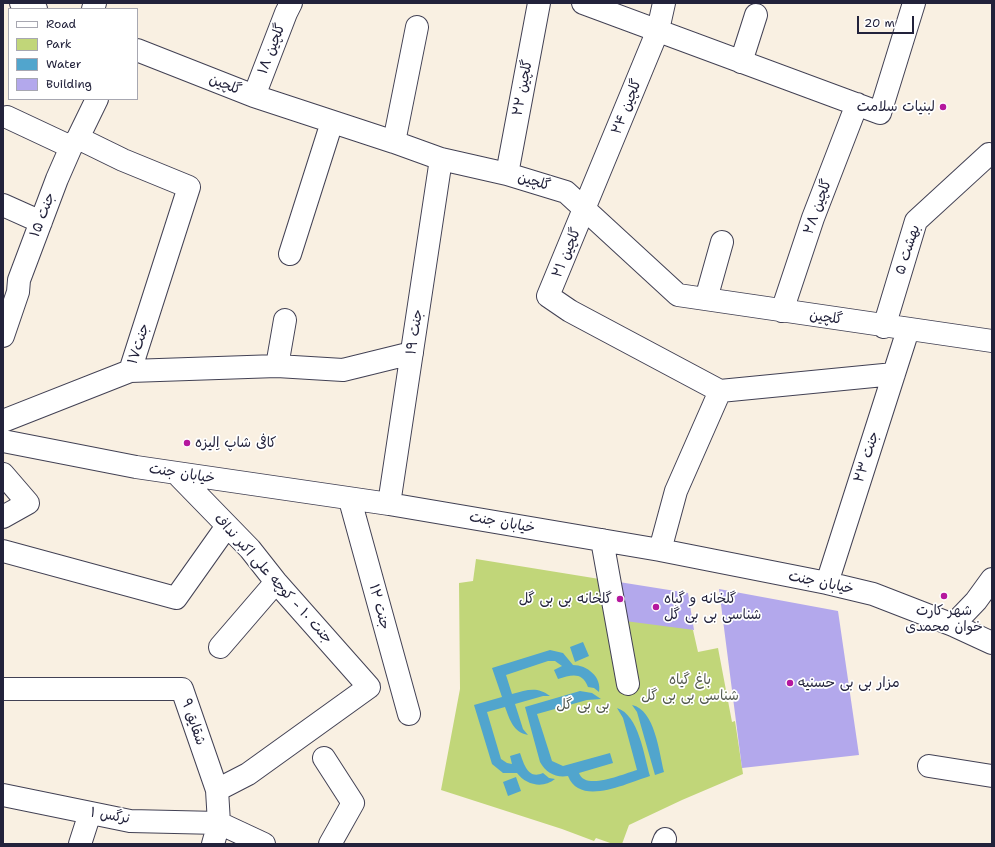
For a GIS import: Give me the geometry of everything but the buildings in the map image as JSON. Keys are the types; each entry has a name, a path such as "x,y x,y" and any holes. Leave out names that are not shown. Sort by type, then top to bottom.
{"street":[{"path":"21,3 34,8"},
{"name":"گلچین ۱۸","path":"254,96 291,3"},
{"name":"گلچین ۲۲","path":"507,174 539,3"},
{"path":"583,3 880,113 914,3"},
{"name":"گلچین ۲۴","path":"585,210 658,30 664,3"},
{"path":"741,62 756,15"},
{"path":"394,142 417,27"},
{"name":"گلچین","path":"138,50 254,96 441,159 507,174 566,192 678,295 992,342"},
{"name":"جنت ۱۵","path":"3,336 18,292 11,277 40,222 75,143 96,100"},
{"name":"گلچین ۲۸","path":"782,311 813,218 858,104"},
{"path":"7,117 75,143"},
{"path":"290,254 332,122"},
{"name":"جنت۱۷","path":"3,421 130,371 189,187 123,160 75,143"},
{"name":"بهشت ۵","path":"884,327 916,221 989,154"},
{"name":"جنت ۱۹","path":"389,504 441,159"},
{"path":"3,205 40,222"},
{"name":"گلچین ۲۱","path":"585,210 548,296 577,315 720,391"},
{"path":"706,299 722,242"},
{"path":"277,366 285,320"},
{"name":"جنت ۲۳","path":"827,583 908,330"},
{"path":"130,371 277,366 343,370 412,353"},
{"path":"660,550 676,491 720,391 894,374"},
{"name":"خیابان جنت","path":"3,441 176,473 350,500 389,504 602,540 827,583 873,594 953,625 992,643"},
{"name":"جنت ۱۰ - کوچه علی اکبر نداف","path":"176,473 250,549 276,582 369,687 248,774 217,790"},
{"path":"3,474 28,503 3,517"},
{"name":"جنت ۱۲","path":"350,500 409,714"},
{"path":"3,551 176,598 227,526"},
{"path":"602,540 628,684"},
{"path":"953,625 976,601 992,580"},
{"path":"220,647 276,582"},
{"name":"شقایق ۹","path":"3,689 182,688 217,790 219,823 213,844"},
{"path":"324,758 353,803 330,844"},
{"path":"929,766 992,776"},
{"name":"نرگس ۱","path":"3,795 130,821 219,823"},
{"path":"80,844 90,813"},
{"path":"219,823 264,844"}],"green space":[{"name":"بی بی گل","path":"476,559 618,582 693,630 698,652 718,648 732,722 735,721 743,774 629,825 622,844 613,844 596,838 594,841 562,829 441,790 460,689 459,583 473,581"}],"water":[{"path":"583,642 589,656 575,662 570,647"},
{"path":"550,650 563,653 573,665 583,667 592,673 598,681 599,692 594,688 588,687 583,678 579,676 567,676 558,679 554,670 562,666 555,661 548,661 506,675 512,694 527,690 536,690 550,696 543,696 515,704 523,729 528,735 515,728 505,707 487,712 501,759 512,764 510,756 520,753 527,770 530,773 538,775 543,773 549,778 555,779 540,785 530,783 517,773 503,773 492,764 474,705 502,697 492,668"},
{"path":"580,691 592,693 601,699 587,700 537,714 552,761 563,766 610,753 613,763 579,773 583,778 589,781 605,780 637,770 623,718 617,708 631,719 636,727 650,776 617,787 593,791 583,790 574,785 568,776 552,774 542,766 525,707"},
{"path":"632,705 640,708 651,723 658,743 664,772 655,775 637,712"},
{"path":"516,777 521,791 508,796 503,782"}],"place":[{"name":"لبنیات سلامت","path":"943,107"},
{"name":"کافی شاپ اِلیزه","path":"187,443"},
{"name":"شهر کارت خوان محمدی","path":"944,596"},
{"name":"گلخانه بی بی گل","path":"620,599"},
{"name":"گلخانه و گیاه شناسی بی بی گل","path":"656,607"},
{"name":"مزار بی بی حسنیه","path":"790,683"}],"park label":[{"name":"باغ گیاه شناسی بی بی گل","path":"690,688"}]}
